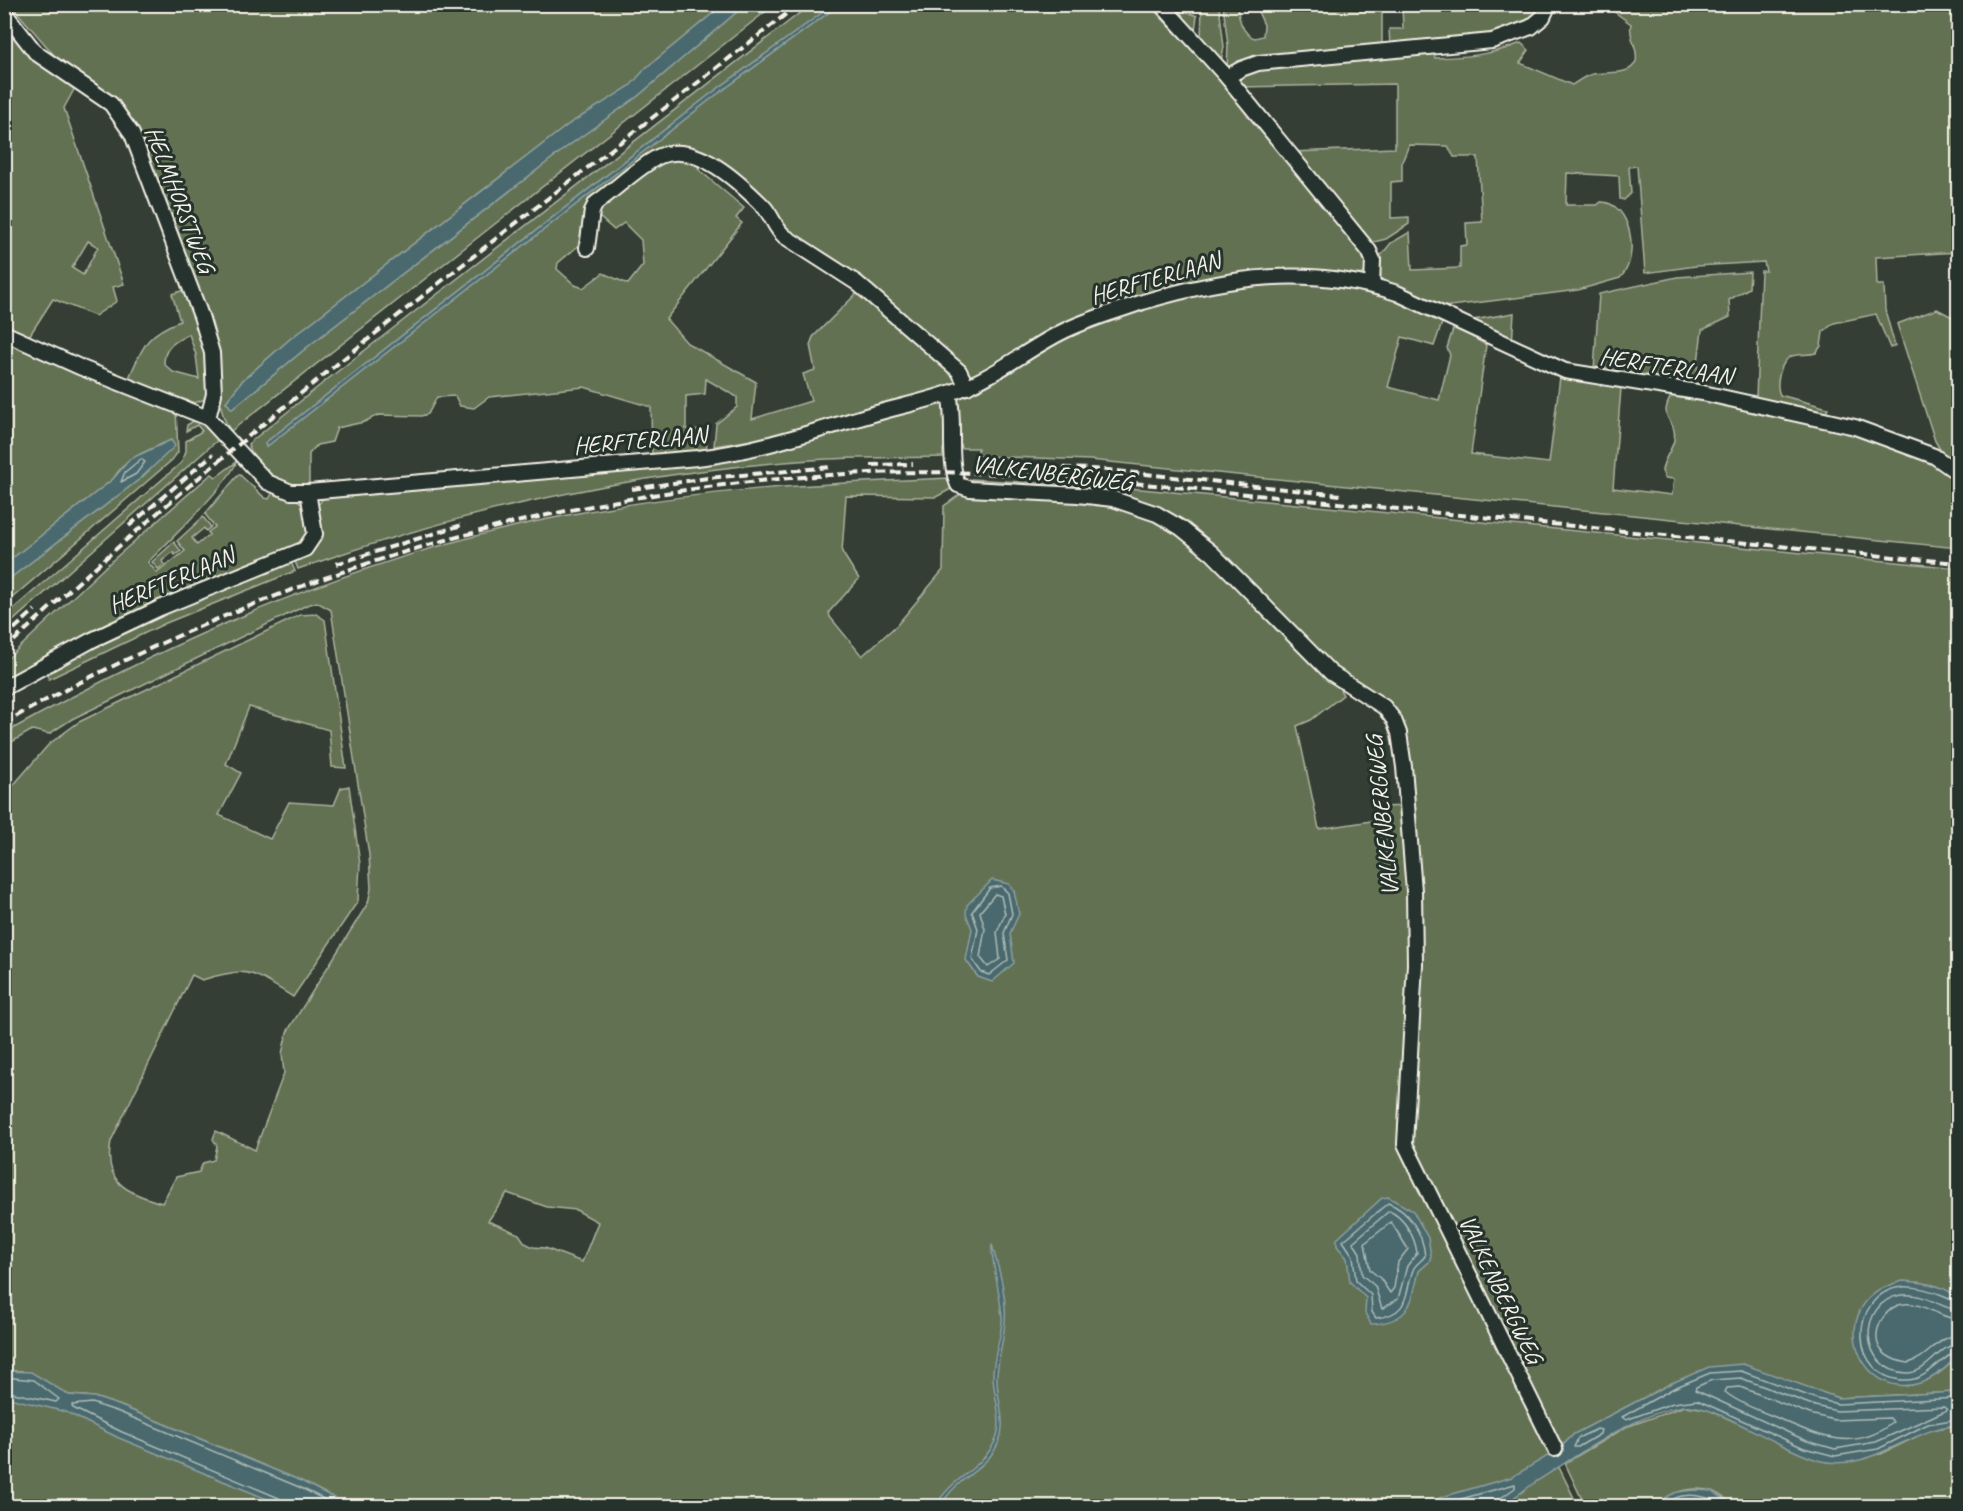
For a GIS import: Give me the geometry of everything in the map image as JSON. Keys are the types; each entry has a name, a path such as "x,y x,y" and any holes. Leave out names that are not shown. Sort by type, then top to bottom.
{"street":[{"path":"1161,4 1227,78 1369,251 1373,260 1372,285"},
{"path":"1227,78 1241,69 1258,63 1492,41 1531,27 1543,17 1548,4"},
{"name":"HELMHORSTWEG","path":"4,12 36,53 111,104 132,134 209,344 214,394 208,418"},
{"path":"587,248 592,211 596,203 658,157 683,152 697,156 718,168 764,206 776,228 784,236 857,283 959,371 968,387"},
{"name":"HERFTERLAAN","path":"4,333 82,368 208,418 219,426 267,482 291,492 308,492 722,455 968,387 1038,345 1091,319 1191,288 1239,278 1275,275 1326,278 1372,285 1428,306 1530,357 1565,371 1703,393 1855,427 1934,456 1959,473"},
{"name":"VALKENBERGWEG","path":"949,393 954,415 954,464 958,485 970,489 1101,498 1132,504 1157,514 1203,545 1331,673 1384,707 1394,720 1400,734 1404,767 1414,902 1415,964 1405,1144 1555,1449"},
{"name":"HERFTERLAAN","path":"4,688 151,612 305,549 315,534 308,492"}],"green space":[{"path":"11,5 723,5 646,68 631,86 569,124 290,339 243,380 226,402 232,409 311,344 568,146 638,96 745,5 774,5 231,431 222,413 220,379 133,123 118,101 54,55"},
{"path":"810,5 833,5 709,95 265,443 266,447 712,98 839,5 1149,5 1216,75 1361,251 1365,259 1365,273 1356,276 1325,272 1270,270 1244,272 1193,282 1083,315 970,376 834,261 780,225 773,209 679,148 587,208 578,246 558,263 557,269 575,285 583,288 603,273 628,284 643,265 641,240 624,223 614,230 598,216 600,207 662,160 674,156 701,165 698,169 744,208 736,218 742,223 666,319 687,343 756,382 752,419 811,401 803,374 815,370 810,345 813,337 858,292 960,381 937,391 785,435 714,446 716,424 737,407 737,397 706,379 705,394 686,396 686,429 706,430 707,453 652,457 651,407 584,387 489,397 474,408 460,406 455,396 437,397 428,414 421,416 378,415 364,422 337,428 332,442 317,445 309,454 309,485 289,483 280,479 272,475 258,461 248,444 324,382"},
{"path":"1172,5 1197,16 1195,31 1192,32 1171,9"},
{"path":"1202,5 1219,5 1224,47 1221,61 1201,42"},
{"path":"1223,5 1237,5 1244,29 1255,38 1263,36 1264,25 1255,5 1382,5 1382,46 1227,69 1228,45"},
{"path":"1402,5 1545,5 1536,19 1517,24 1497,36 1390,46 1389,29 1403,29"},
{"path":"1605,5 1958,5 1958,252 1876,257 1877,285 1884,285 1885,310 1895,346 1890,348 1876,314 1834,323 1823,332 1821,346 1816,353 1792,356 1784,362 1778,379 1780,395 1828,408 1826,413 1756,398 1761,271 1766,271 1764,262 1696,266 1645,273 1637,166 1629,167 1631,193 1624,200 1620,199 1619,176 1567,173 1566,205 1597,205 1601,202 1611,204 1620,211 1626,221 1630,232 1630,258 1620,278 1578,290 1443,307 1386,284 1381,278 1378,259 1391,243 1410,232 1412,270 1460,268 1460,246 1467,245 1466,223 1482,222 1478,157 1454,157 1448,146 1409,145 1402,162 1402,181 1391,182 1391,218 1409,217 1409,224 1386,239 1370,243 1292,152 1395,148 1395,84 1240,87 1237,82 1238,75 1248,69 1433,52 1435,58 1468,56 1489,53 1521,43 1529,50 1520,63 1572,85 1590,75 1629,69 1636,61 1631,24"},
{"path":"4,20 76,86 64,108 124,284 113,287 117,301 95,316 53,299 28,338 5,326","holes":["88,241 98,247 83,275 72,268"]},
{"path":"1750,272 1749,288 1729,300 1730,317 1702,330 1695,388 1594,370 1599,294 1677,277"},
{"path":"1268,280 1347,286 1398,299 1440,318 1442,323 1434,346 1402,337 1388,387 1439,400 1450,355 1447,348 1454,326 1486,345 1471,454 1549,463 1560,377 1621,388 1613,488 1672,495 1674,479 1665,478 1662,471 1674,440 1673,428 1666,410 1671,396 1742,407 1860,435 1930,463 1958,481 1958,548 1090,460 978,456 978,448 957,448 958,397 1092,322 1201,291"},
{"path":"187,289 204,344 209,373 208,387 205,399 195,403 128,380 146,343 159,331 180,321 172,294","holes":["189,334 196,355 199,379 173,372 164,364 168,349"]},
{"path":"1937,309 1958,320 1958,466 1944,456 1935,441 1897,324"},
{"path":"1514,313 1512,346 1468,321"},
{"path":"5,340 114,388 176,410 178,452 172,460 5,604 5,582 141,478 174,446 171,440 132,459 113,479 5,564"},
{"path":"938,401 945,402 950,449 943,449 943,457 811,460 745,466 615,484 486,512 360,548 298,569 294,559 304,554 318,505 324,497 695,463"},
{"path":"195,420 201,420 220,438 5,628 5,616 181,463 186,451 186,441 202,431 197,425 186,431 187,425"},
{"path":"237,458 235,467 214,495 148,562 157,573 185,551 177,541 203,517 211,527 206,531 204,528 192,538 197,545 209,535 208,532 215,527 205,514 239,474 265,498 269,499 273,492 292,497 303,505 308,524 302,543 5,683 5,661 107,565 209,476 212,474 216,477 235,463"},
{"path":"950,478 951,489 936,497 846,496 842,552 859,579 829,612 830,617 862,656 897,625 943,570 944,506 962,493 1017,494 1135,509 1193,541 1338,686 1343,695 1311,720 1297,726 1319,829 1384,819 1384,807 1404,806 1411,968 1407,1158 1578,1506 350,1506 301,1481 121,1406 94,1397 69,1395 22,1371 5,1371 4,796 49,744 79,722 300,615 316,614 325,620 346,768 332,767 329,730 249,707 226,764 241,773 219,815 270,839 289,802 334,805 341,788 349,786 360,864 358,901 293,997 250,973 231,973 202,980 192,975 111,1141 109,1155 114,1176 120,1184 138,1195 162,1203 176,1177 199,1172 203,1163 214,1160 217,1146 213,1139 216,1131 255,1150 284,1073 282,1054 287,1032 368,903 371,889 369,855 331,610 317,602 72,719 49,734 32,730 5,746 5,733 141,662 280,601 424,550 498,530 573,514 714,493 808,485","holes":["507,1193 547,1207 576,1210 598,1222 582,1262 545,1248 533,1247 525,1243 519,1234 488,1221"]},
{"path":"971,479 1141,489 1958,568 1958,1301 1954,1294 1920,1282 1874,1293 1858,1316 1906,1386 1935,1375 1958,1355 1958,1392 1838,1398 1743,1365 1672,1383 1574,1434 1558,1450 1410,1148 1414,1037 1401,729 1340,676 1226,560 1148,507 971,486"},
{"path":"174,542 181,551 175,555 173,552 162,561 164,565 158,569 152,562"},
{"path":"290,560 295,571 166,623 49,679 44,670 94,643"},
{"path":"4,1391 71,1404 296,1506 5,1506"},
{"path":"1685,1406 1707,1409 1819,1460 1881,1454 1930,1430 1958,1425 1958,1506 1735,1506 1714,1492 1696,1489 1675,1493 1658,1506 1585,1506 1565,1463 1626,1427"}],"water":[{"path":"723,5 745,5 638,96 568,146 311,344 232,409 226,402 243,380 290,339 569,124 630,86 646,68"},
{"path":"833,5 839,5 712,98 266,447 265,443 709,95"},
{"path":"171,440 175,446 141,478 5,582 5,564 113,479 130,459"},
{"path":"992,880 1009,884 1014,891 1019,914 1010,933 1014,963 992,982 978,977 966,960 972,929 966,914 967,905"},
{"path":"1388,1197 1413,1211 1428,1238 1431,1256 1429,1262 1419,1271 1411,1301 1402,1315 1371,1324 1365,1313 1366,1298 1350,1282 1347,1258 1337,1246 1337,1239 1382,1198"},
{"path":"992,1245 1005,1302 1004,1328 997,1376 1002,1432 988,1459 946,1497 941,1506 936,1506 949,1489 986,1455 992,1447 998,1429 999,1420 993,1375 1002,1321"},
{"path":"1903,1281 1941,1287 1954,1295 1958,1301 1958,1355 1929,1379 1902,1385 1879,1378 1863,1361 1855,1339 1858,1315 1873,1295"},
{"path":"1743,1364 1838,1398 1958,1392 1958,1425 1924,1433 1875,1455 1840,1463 1821,1461 1806,1456 1711,1411 1683,1406 1643,1419 1605,1438 1501,1506 1476,1508 1424,1506 1442,1497 1512,1477 1558,1450 1574,1434 1672,1383 1709,1367"},
{"path":"5,1371 31,1372 69,1395 94,1397 121,1406 301,1481 350,1506 284,1506 119,1438 66,1412 5,1397"},
{"path":"1696,1490 1712,1491 1735,1506 1658,1506 1674,1493"}],"railway":[{"path":"4,650 196,480 294,399 394,318 799,4"},
{"path":"129,526 213,454"},
{"path":"871,465 913,464"},
{"path":"1009,465 1108,470 1340,495"},
{"path":"632,489 708,478 832,467"},
{"path":"4,723 103,671 203,625 306,585 411,550 518,522 626,500 735,484 846,474 964,473 1082,479 1958,563"},
{"path":"336,564 465,524"},
{"path":"4,638 35,610"}]}
